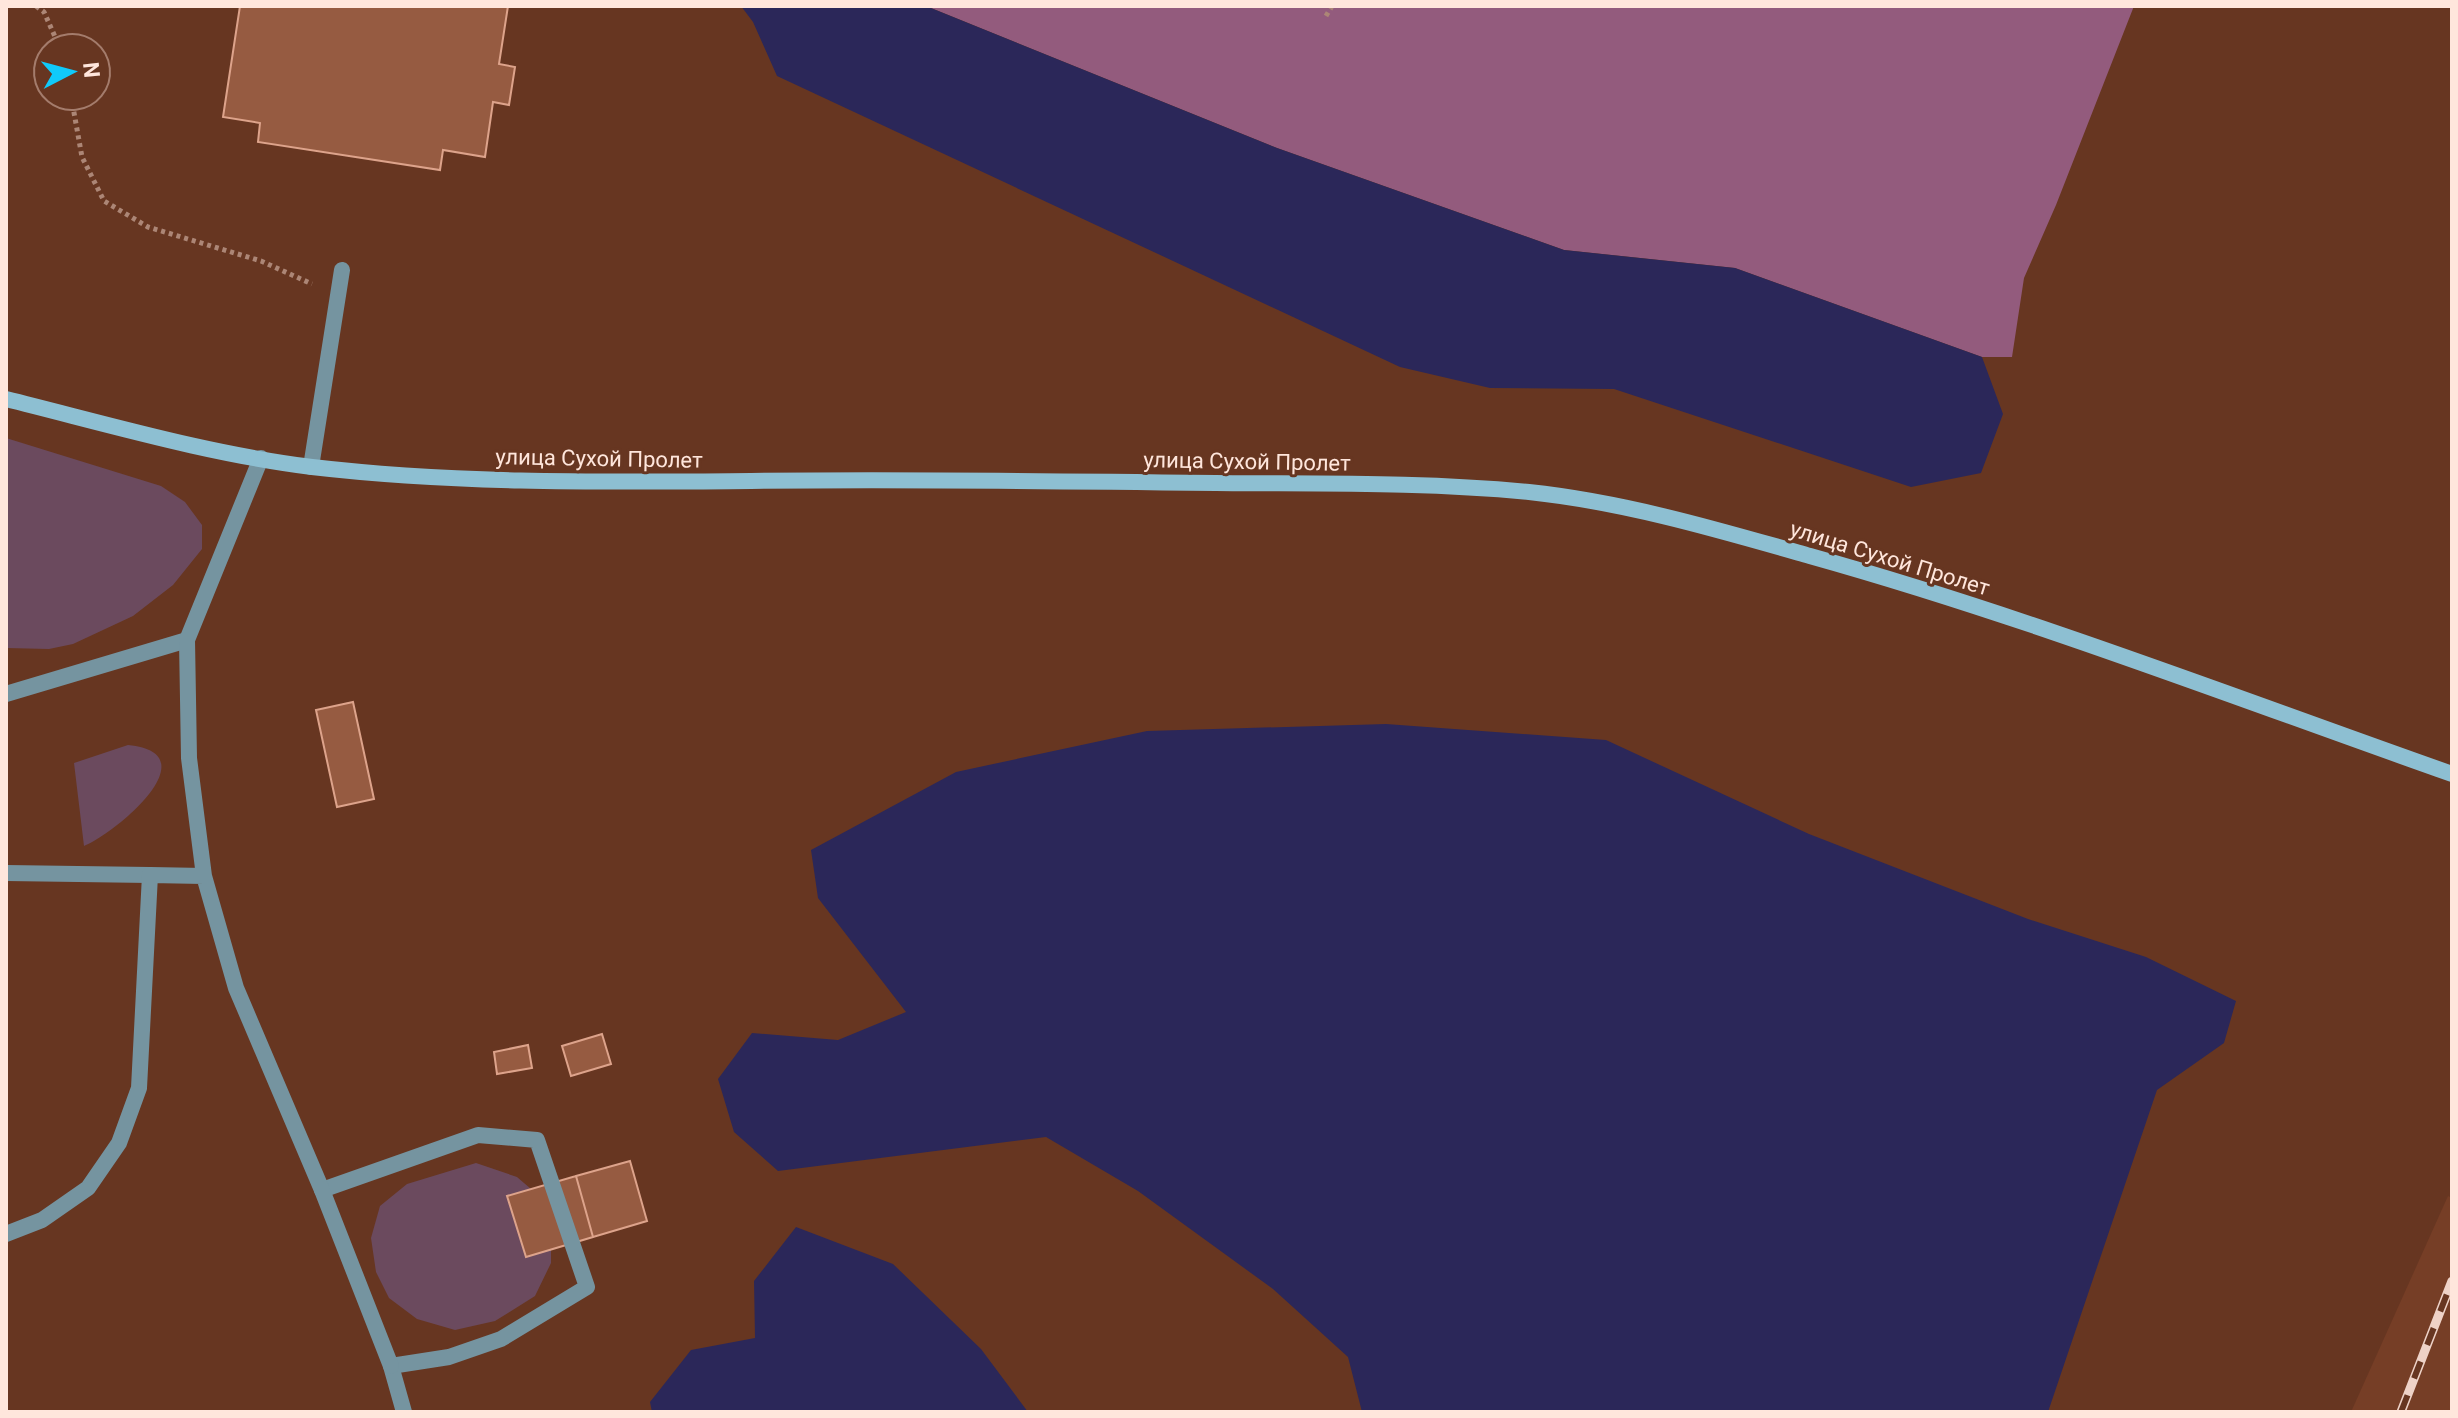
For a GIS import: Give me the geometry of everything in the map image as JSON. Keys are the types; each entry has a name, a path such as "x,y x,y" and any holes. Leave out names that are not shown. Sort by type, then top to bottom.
{"main road":[{"name":"улица Сухой Пролет","path":"6,399 168,440 311,467 523,481 910,479 1343,484 1536,493 1665,517 1864,571 1990,611 2452,774"}],"street":[{"path":"311,467 342,270"},
{"path":"261,458 187,640 189,758 204,876 236,988 322,1190 391,1366 404,1412"},
{"path":"6,694 187,640"},
{"path":"6,873 204,876"},
{"path":"6,1234 42,1220 88,1188 119,1143 139,1088 150,875"},
{"path":"322,1190 478,1135 537,1140 587,1287 501,1339 449,1357 391,1366"}],"path":[{"path":"36,6 44,12 53,32"},
{"path":"1326,16 1332,6"},
{"path":"74,112 82,157 104,201 148,227 261,261 311,283 335,313"}],"shaded area":[{"path":"741,6 926,6 1277,148 1564,250 1735,268 1982,357 2003,414 1981,473 1911,487 1614,389 1490,388 1400,367 777,76 753,22"},
{"path":"926,6 2134,6 2024,278 2012,357 1982,357 1735,268 1564,250 1277,148"},
{"path":"6,438 161,486 185,502 202,525 202,549 173,585 133,616 73,644 49,649 6,648"},
{"path":"1386,724 1606,740 1809,834 2028,919 2146,957 2236,1001 2224,1043 2157,1090 2048,1412 1362,1412 1348,1357 1273,1289 1138,1191 1046,1137 778,1171 734,1132 718,1079 752,1033 838,1040 906,1012 818,898 811,850 956,772 1147,731"},
{"path":"128,745 151,751 161,762 159,777 134,811 84,846 74,763"},
{"path":"476,1163 517,1177 531,1189 508,1197 526,1256 551,1249 551,1263 535,1296 495,1321 455,1330 417,1319 389,1298 376,1272 371,1238 380,1206 407,1184"},
{"path":"2448,1196 2452,1198 2452,1412 2351,1412"},
{"path":"796,1227 893,1264 981,1349 1028,1412 652,1412 650,1402 691,1350 755,1338 754,1281"}],"building":[{"path":"240,6 508,6 499,64 515,67 509,105 493,102 485,157 443,150 440,170 258,142 260,123 223,117"},
{"path":"353,702 374,799 337,807 316,710"},
{"path":"602,1034 611,1064 571,1076 562,1046"},
{"path":"528,1045 532,1068 497,1074 494,1052"},
{"path":"630,1161 647,1221 593,1237 576,1176"},
{"path":"576,1176 593,1237 526,1257 507,1196"}],"railway":[{"path":"2401,1412 2452,1281"}]}
